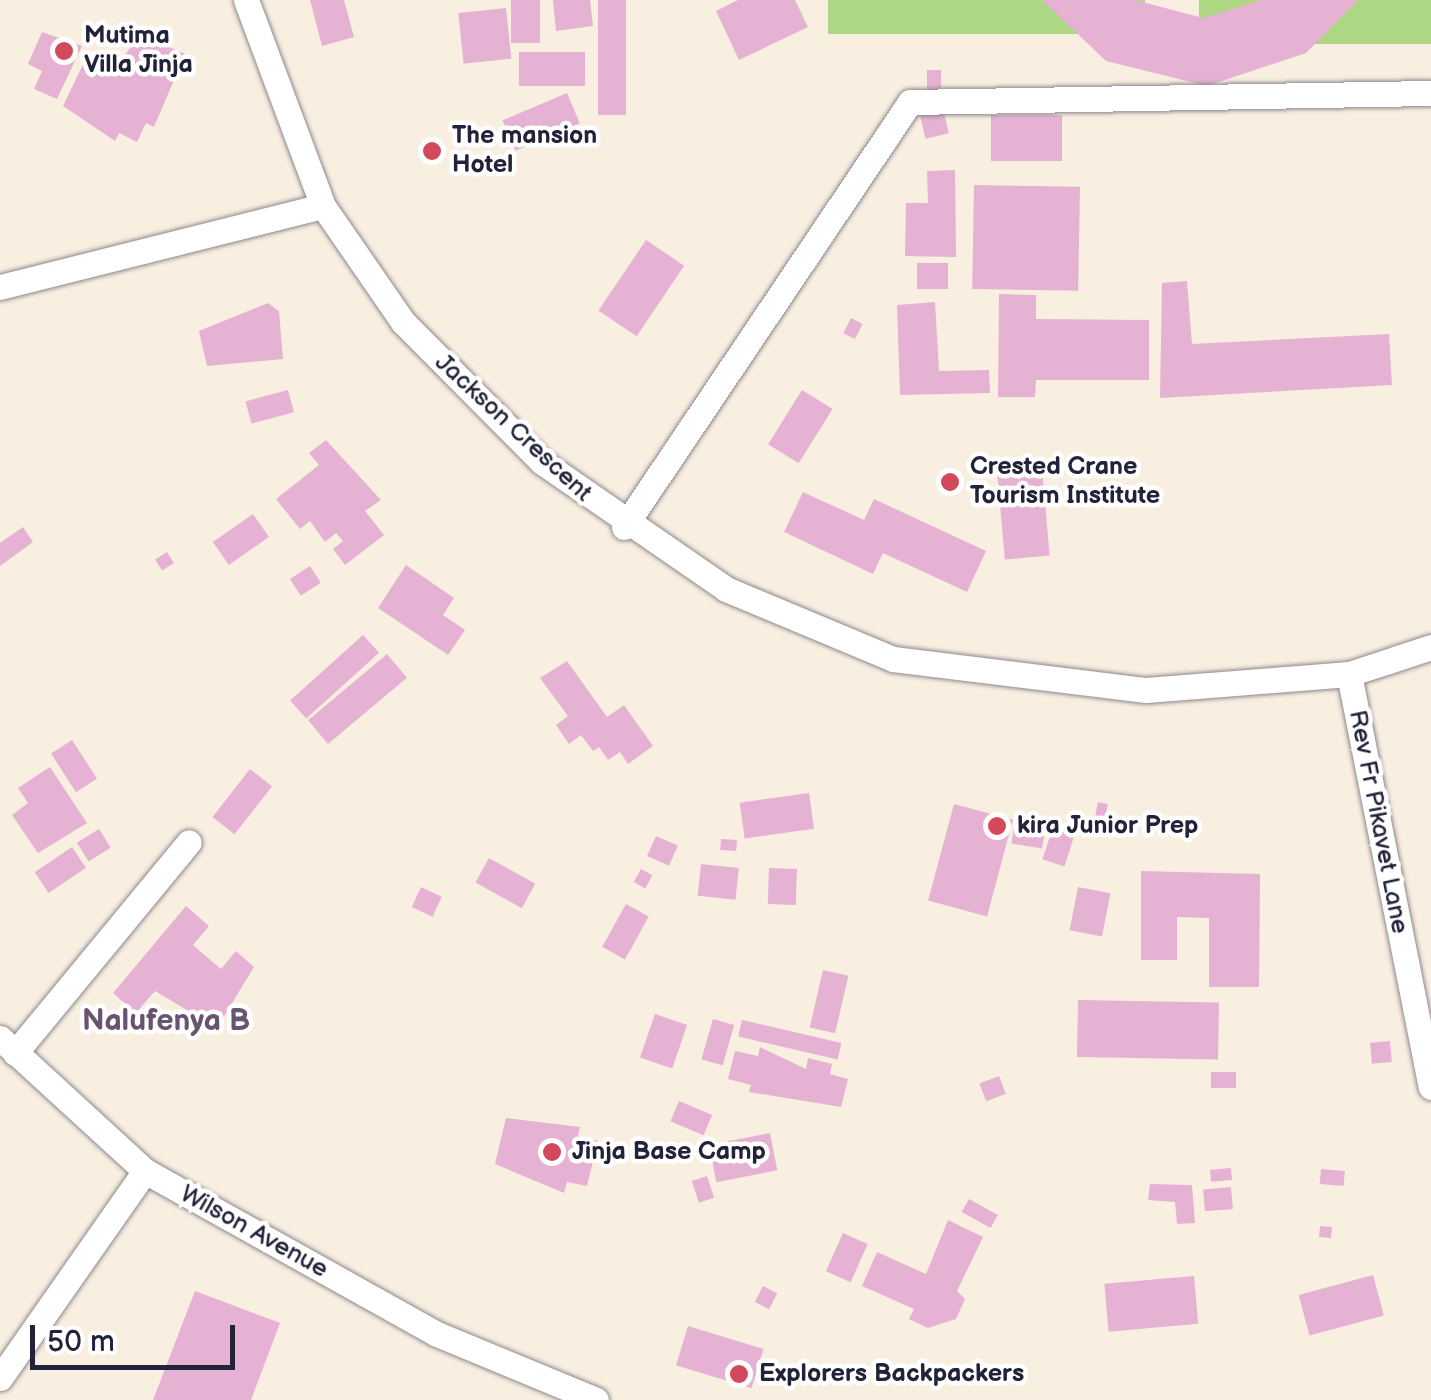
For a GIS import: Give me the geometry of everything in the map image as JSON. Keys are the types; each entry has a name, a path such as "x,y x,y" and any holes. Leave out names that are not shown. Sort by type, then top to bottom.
{"street":[{"name":"Jackson Crescent","path":"246,0 323,206 403,322 462,387 624,527 815,632 972,675 1146,690 1349,674 1431,647"},
{"path":"624,527 910,102 1431,93"},
{"path":"0,287 323,206"},
{"name":"Rev Fr Pikavet Lane","path":"1349,674 1431,1087"},
{"path":"8,1046 189,842"},
{"name":"Wilson Avenue","path":"8,1046 145,1171 437,1334 596,1400"},
{"path":"0,1378 145,1171"}],"green space":[{"path":"828,0 1145,0 1145,34 828,34"},
{"path":"1199,0 1431,0 1431,44 1199,44"}],"building":[{"path":"310,0 344,0 354,37 322,46"},
{"path":"511,0 540,0 540,43 511,43"},
{"path":"553,0 590,0 593,26 556,31"},
{"path":"598,0 626,0 626,115 598,115"},
{"path":"738,0 795,0 808,27 739,60 716,11"},
{"path":"1042,0 1135,0 1203,18 1261,0 1358,0 1306,53 1207,86 1106,61"},
{"path":"506,8 511,59 464,64 458,13"},
{"path":"42,32 82,46 57,99 34,89 42,71 28,64"},
{"path":"139,34 185,54 154,127 146,123 137,142 119,133 115,141 63,106 89,52 118,66"},
{"path":"519,52 585,52 585,86 519,86"},
{"path":"927,70 941,70 941,90 927,90"},
{"path":"567,93 580,123 515,151 503,120"},
{"path":"943,108 949,133 925,139 920,113"},
{"path":"991,115 1062,115 1062,161 991,161"},
{"path":"955,170 956,257 905,256 906,203 928,203 927,171"},
{"path":"974,185 1080,187 1078,291 972,289"},
{"path":"646,240 684,266 637,336 598,310"},
{"path":"917,263 948,263 948,289 917,289"},
{"path":"1187,281 1192,344 1389,334 1392,385 1160,398 1162,283"},
{"path":"999,294 1036,295 1036,319 1149,320 1149,380 1036,380 1035,397 998,397"},
{"path":"935,302 939,371 989,370 990,393 900,395 897,305"},
{"path":"268,303 279,311 283,359 207,366 199,331"},
{"path":"851,318 863,324 855,339 843,333"},
{"path":"288,390 294,412 251,424 245,401"},
{"path":"802,390 833,409 799,463 768,444"},
{"path":"326,440 381,500 365,511 384,535 345,565 333,549 343,541 336,533 325,542 310,521 300,529 276,499 319,465 309,453"},
{"path":"1041,457 1050,556 1005,560 996,461"},
{"path":"803,492 864,520 874,499 986,551 967,592 883,553 873,574 784,532"},
{"path":"253,514 269,537 229,565 213,542"},
{"path":"23,527 33,542 0,566 0,543"},
{"path":"167,552 174,563 162,570 155,559"},
{"path":"406,565 454,598 443,615 465,630 448,655 378,608"},
{"path":"310,566 321,583 301,596 290,579"},
{"path":"363,635 379,653 306,718 290,701"},
{"path":"387,654 407,678 328,744 308,720"},
{"path":"567,661 607,717 624,705 653,746 628,764 620,752 608,760 599,747 593,751 581,735 569,744 556,725 568,716 540,678"},
{"path":"72,740 97,779 76,792 51,754"},
{"path":"50,767 87,823 38,853 12,815 28,803 18,788"},
{"path":"250,769 272,786 235,834 212,817"},
{"path":"809,793 814,829 745,838 740,803"},
{"path":"1098,802 1108,804 1105,820 1095,818"},
{"path":"954,804 1013,820 987,916 928,901"},
{"path":"1016,815 1047,820 1042,848 1011,844"},
{"path":"1053,827 1075,834 1064,866 1042,859"},
{"path":"99,829 111,848 89,861 77,843"},
{"path":"656,836 678,846 669,866 647,856"},
{"path":"721,839 737,840 736,851 720,850"},
{"path":"72,847 86,868 49,893 35,872"},
{"path":"489,858 535,884 522,908 475,882"},
{"path":"701,864 739,868 735,900 698,896"},
{"path":"769,868 797,869 796,905 768,904"},
{"path":"641,869 652,875 645,888 634,882"},
{"path":"1141,871 1260,874 1259,987 1209,987 1209,918 1177,917 1177,960 1141,960"},
{"path":"421,887 442,897 433,917 412,907"},
{"path":"1078,887 1110,893 1102,936 1070,930"},
{"path":"626,904 649,917 625,959 602,947"},
{"path":"186,906 209,926 193,945 221,969 236,951 254,967 217,1028 155,991 136,1013 113,993"},
{"path":"823,970 848,976 835,1033 810,1027"},
{"path":"1078,1000 1219,1002 1218,1059 1077,1057"},
{"path":"655,1014 687,1025 672,1069 640,1057"},
{"path":"713,1019 734,1025 723,1065 701,1059"},
{"path":"742,1020 841,1043 838,1060 738,1037"},
{"path":"1390,1041 1392,1062 1372,1064 1370,1043"},
{"path":"760,1047 806,1069 808,1058 832,1064 830,1074 848,1079 841,1107 749,1092 751,1085 728,1079 735,1051 758,1056"},
{"path":"1211,1072 1236,1072 1236,1088 1211,1088"},
{"path":"999,1076 1006,1094 986,1101 979,1084"},
{"path":"679,1101 712,1115 704,1135 670,1121"},
{"path":"506,1118 580,1127 578,1136 598,1141 587,1186 567,1182 564,1193 495,1164"},
{"path":"770,1133 777,1170 716,1182 709,1145"},
{"path":"1231,1168 1232,1180 1211,1182 1210,1170"},
{"path":"1321,1169 1345,1171 1344,1186 1320,1184"},
{"path":"707,1176 714,1198 699,1203 692,1181"},
{"path":"1150,1184 1192,1185 1195,1223 1177,1224 1175,1202 1148,1200"},
{"path":"1231,1187 1233,1209 1205,1211 1203,1189"},
{"path":"969,1199 998,1215 991,1228 962,1212"},
{"path":"948,1220 983,1237 957,1291 965,1299 956,1319 928,1328 909,1319 914,1309 862,1286 877,1252 926,1274"},
{"path":"1320,1226 1332,1227 1331,1238 1319,1237"},
{"path":"843,1233 868,1244 851,1282 826,1271"},
{"path":"1373,1275 1384,1316 1309,1335 1299,1295"},
{"path":"1194,1276 1198,1324 1109,1332 1104,1284"},
{"path":"763,1286 777,1293 769,1309 755,1302"},
{"path":"195,1291 280,1323 251,1400 153,1400"},
{"path":"688,1326 764,1349 752,1388 676,1365"}],"place":[{"name":"Mutima Villa Jinja","path":"64,51"},
{"name":"The mansion Hotel","path":"432,151"},
{"name":"Crested Crane Tourism Institute","path":"950,482"},
{"name":"kira Junior Prep","path":"997,826"},
{"name":"Jinja Base Camp","path":"552,1152"},
{"name":"Explorers Backpackers","path":"739,1374"}],"district":[{"name":"Nalufenya B","path":"166,1021"}]}
